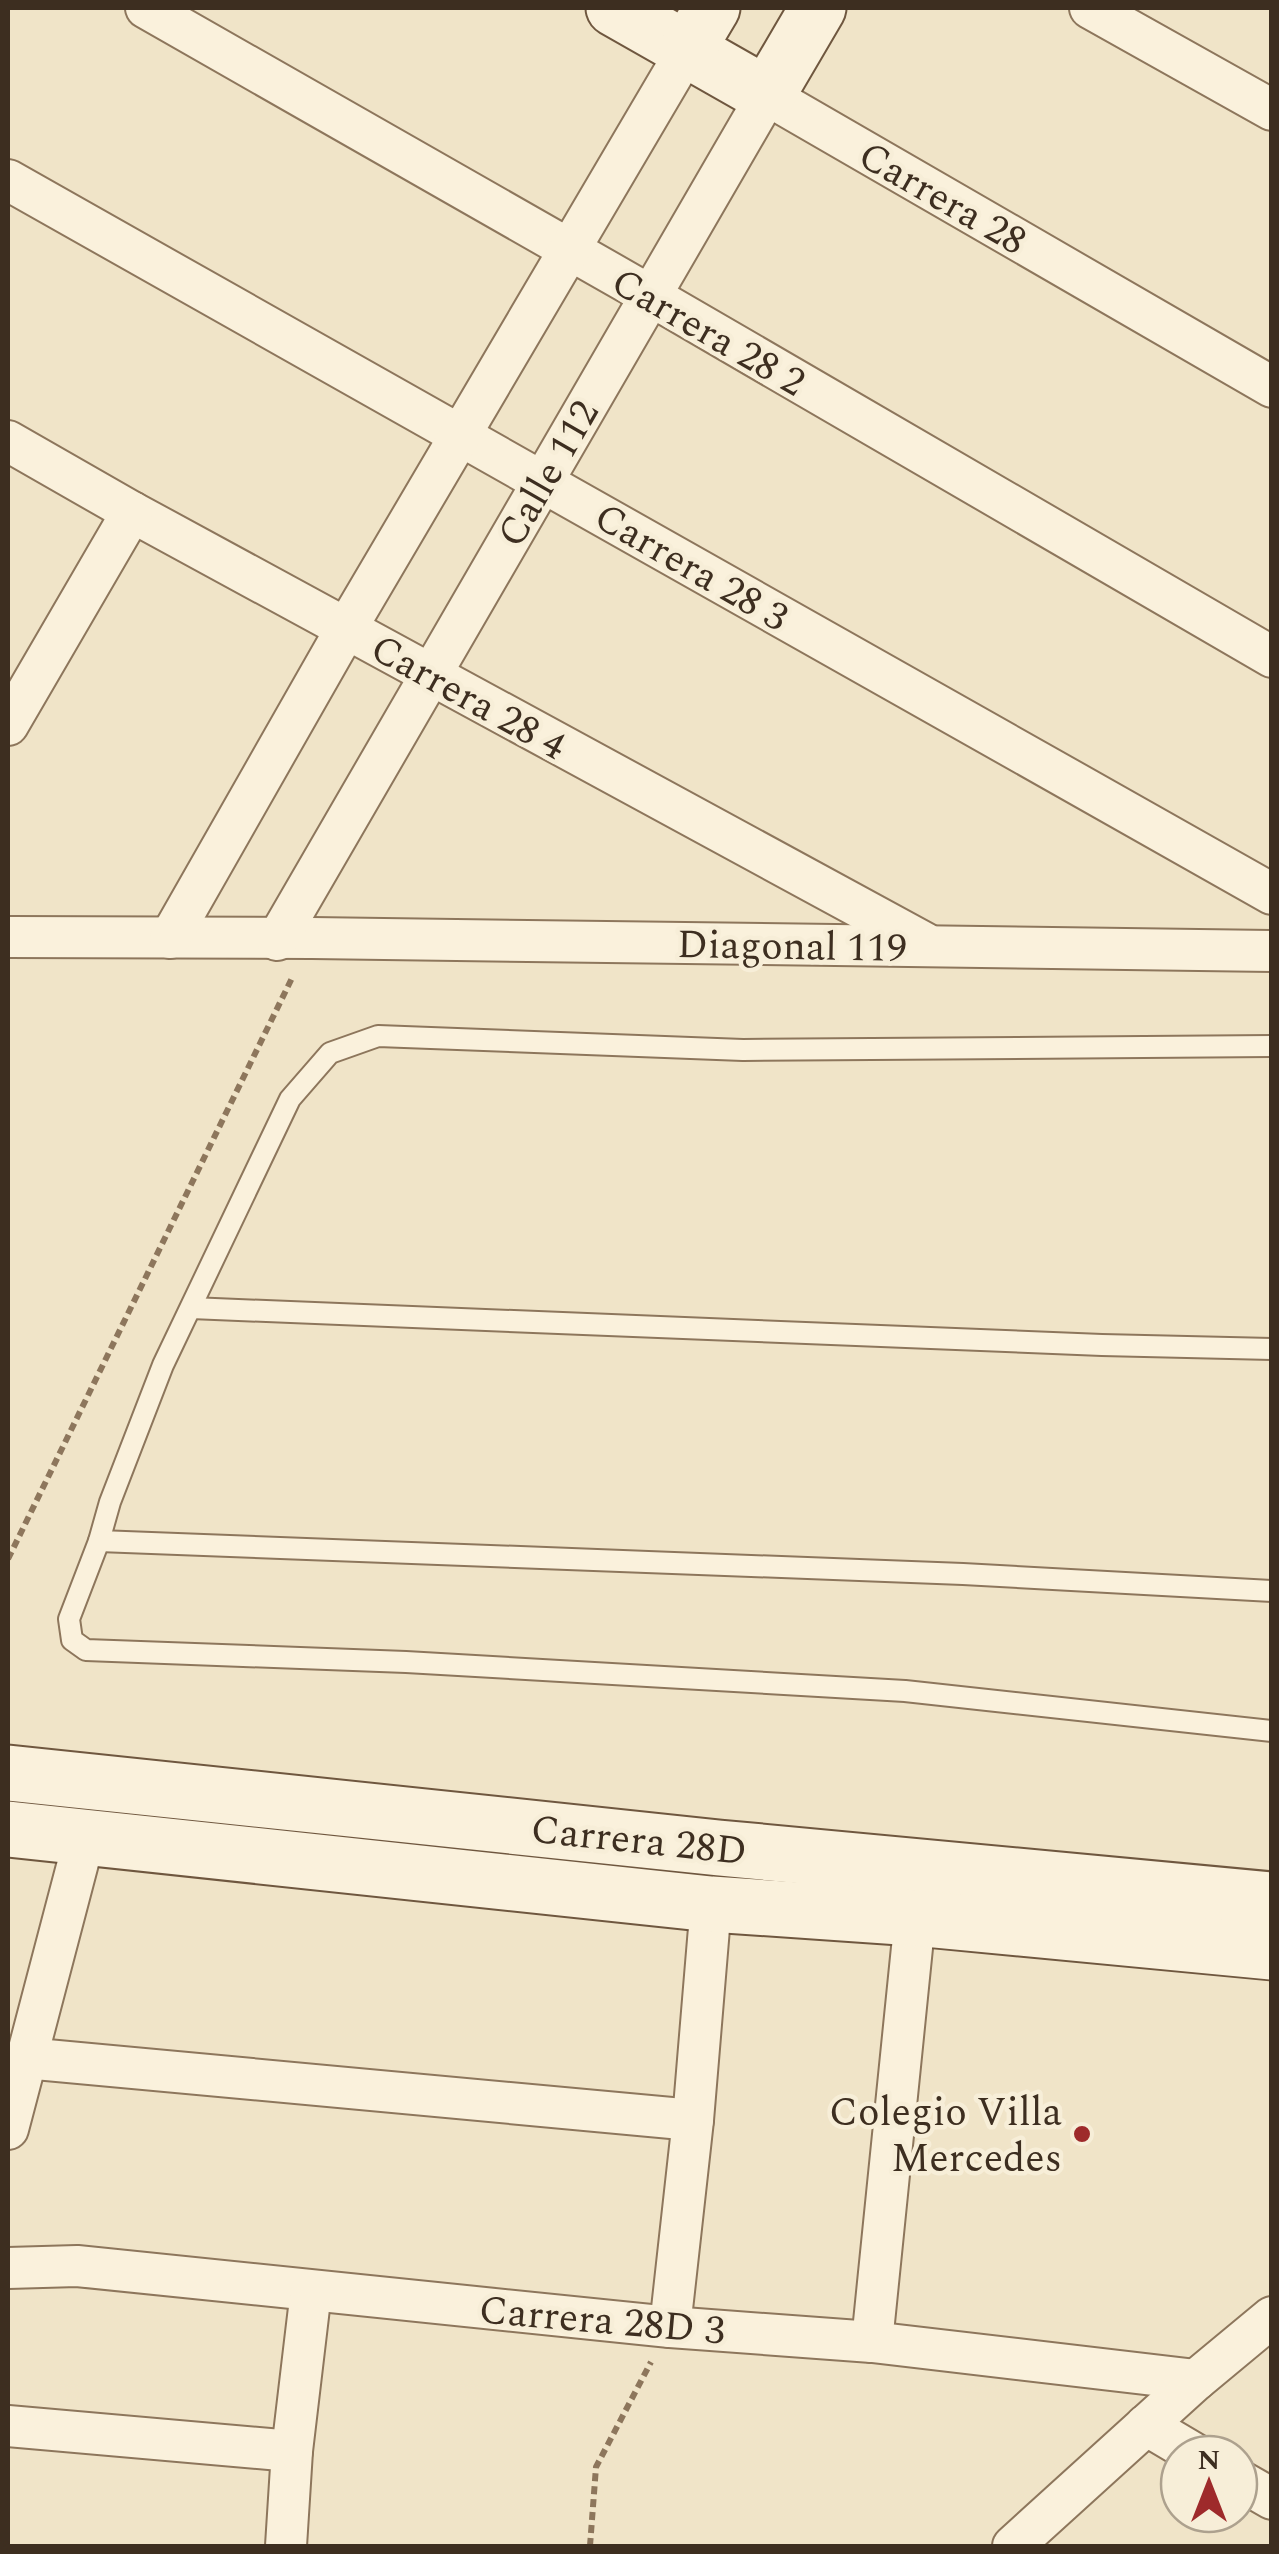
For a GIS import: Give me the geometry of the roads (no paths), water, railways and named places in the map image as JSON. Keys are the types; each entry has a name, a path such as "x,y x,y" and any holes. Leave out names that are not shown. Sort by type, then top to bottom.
{"street":[{"name":"Carrera 28 2","path":"146,8 1272,657"},
{"name":"Carrera 28","path":"614,8 700,29 767,96 1272,387"},
{"name":"Calle 112","path":"294,939 430,675 818,8"},
{"path":"1090,8 1272,110"},
{"path":"170,938 346,630 700,29"},
{"name":"Carrera 28 3","path":"8,180 1272,894"},
{"name":"Carrera 28 4","path":"8,442 933,948"},
{"path":"8,725 132,512"},
{"name":"Diagonal 119","path":"8,937 1272,951"},
{"name":"Carrera 28D","path":"8,1773 719,1848 1272,1900"},
{"name":"Carrera 28D","path":"8,1829 712,1904 915,1918 1272,1952"},
{"path":"8,2129 24,2058 25,1989 85,1836"},
{"path":"670,2326 694,2120 712,1904"},
{"path":"872,2342 915,1918"},
{"path":"24,2058 694,2120"},
{"name":"Carrera 28D 3","path":"8,2268 77,2266 670,2326 872,2342 1196,2380"},
{"path":"286,2546 292,2451 311,2291"},
{"path":"1016,2546 1196,2380 1272,2316"},
{"path":"1146,2425 1161,2434"},
{"path":"8,2426 292,2451"}],"lane":[{"path":"1272,1046 743,1050 378,1036 330,1053 290,1098 191,1308 157,1382 69,1619 72,1640 86,1650 406,1662 905,1691 1272,1731"},
{"path":"191,1308 1102,1345 1272,1348"},
{"path":"99,1540 964,1574 1272,1591"}],"place":[{"name":"Colegio Villa Mercedes","path":"1082,2134"}]}
